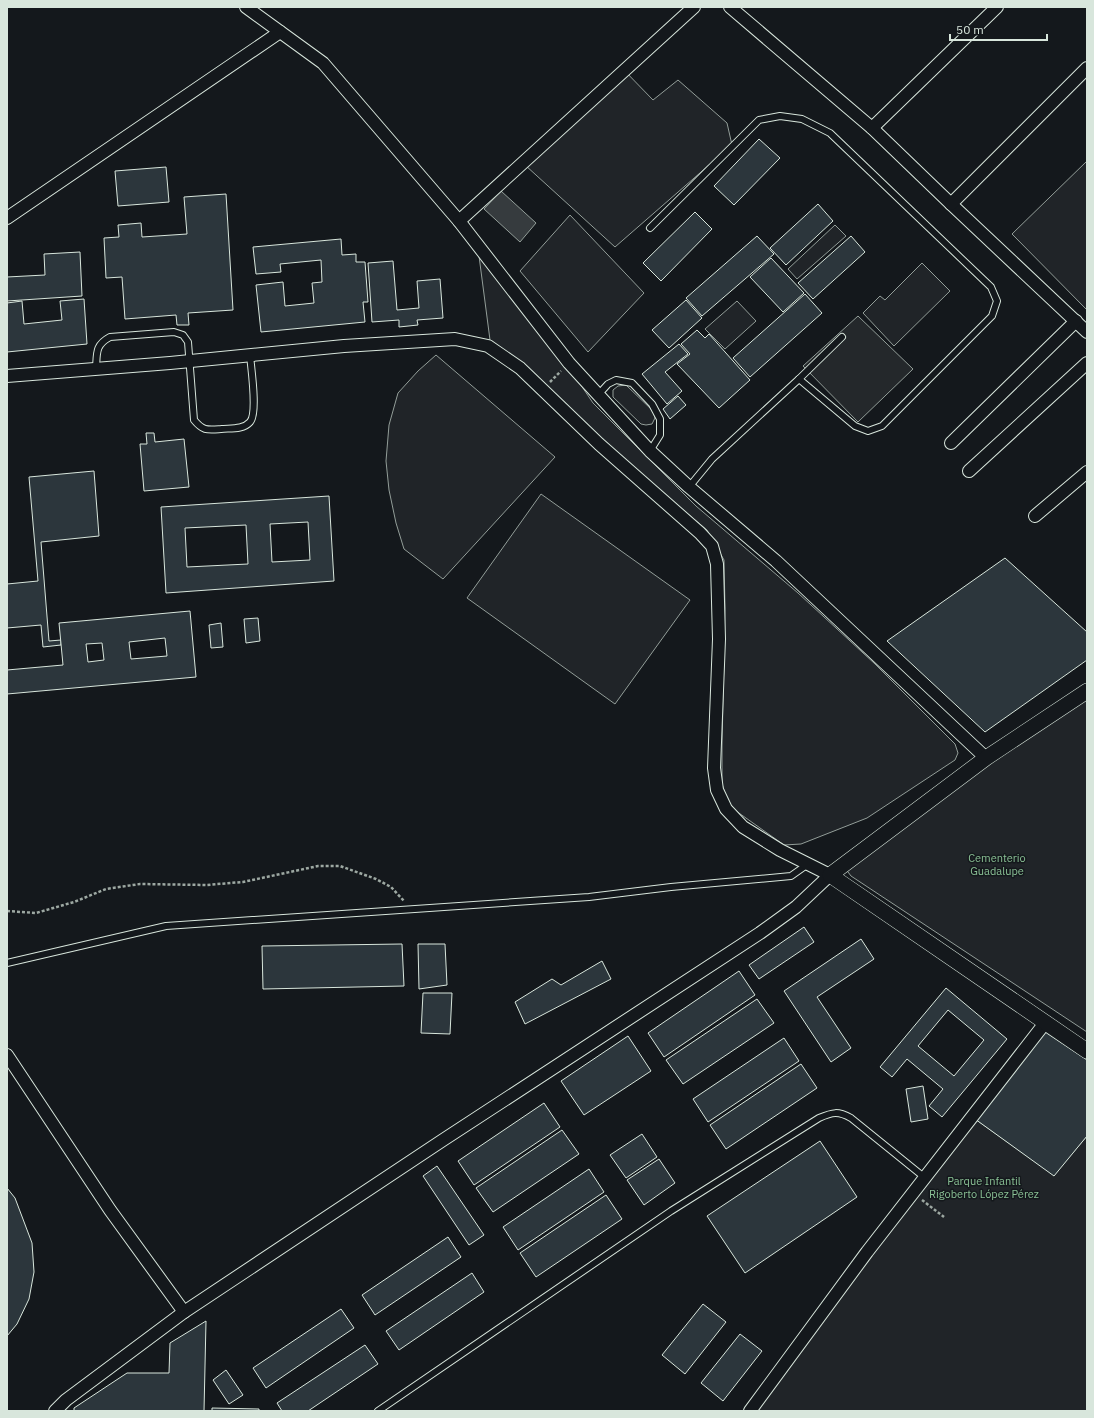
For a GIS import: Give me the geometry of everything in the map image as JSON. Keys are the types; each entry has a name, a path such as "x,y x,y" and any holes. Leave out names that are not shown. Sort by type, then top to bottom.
{"street":[{"path":"246,7 323,63 460,221 569,362 650,451 689,487 776,561 986,758"},
{"path":"460,221 694,7"},
{"path":"730,7 872,128 1087,332"},
{"path":"872,128 997,7"},
{"path":"7,218 280,32"},
{"path":"952,204 1087,68"},
{"path":"952,443 1076,322"},
{"path":"7,376 190,361 344,346 455,339 488,346 520,368 599,444 700,533 712,546 717,564 719,639 714,768 717,790 726,809 743,827 780,850 830,875 1087,1051"},
{"path":"969,471 1087,363"},
{"path":"1035,516 1087,472"},
{"path":"55,1411 66,1400 184,1312 436,1144 760,933 796,906 830,875 986,758 1087,691"},
{"path":"750,1411 862,1258 1045,1023"},
{"path":"7,1055 97,1191 184,1312"}],"lane":[{"path":"650,228 759,120 780,116 802,119 830,133 991,287 997,301 992,316 882,426 868,431 855,426 799,379"},
{"path":"96,369 97,350 102,341 110,337 174,332 183,335 188,342 194,420 200,427 208,430 241,428 250,422 254,412 250,355"},
{"path":"689,487 712,458 799,379 842,337"},
{"path":"598,395 608,384 616,380 632,383 652,404 660,419 660,435 650,451"},
{"path":"7,963 166,926 589,897 671,887 791,876 808,864"},
{"path":"378,1411 671,1211 819,1118 830,1113 841,1113 851,1118 924,1177"}],"path":[{"path":"543,390 569,362"},
{"path":"7,911 36,912 74,902 106,889 140,884 214,885 243,882 318,866 340,866 376,879 390,887 402,897 410,909"},
{"path":"912,1193 944,1217"}],"green space":[{"path":"621,67 653,100 678,80 727,123 732,145 615,247 525,165"},
{"path":"1087,161 1087,310 1012,234"},
{"path":"570,215 644,293 588,352 520,271"},
{"path":"835,225 846,236 797,279 788,269"},
{"path":"479,256 558,351 593,403 696,506 798,593 875,664 955,744 958,753 955,760 867,818 801,844 784,845 729,806 722,784 725,608 724,560 707,530 626,462 547,387 490,340"},
{"path":"922,263 950,291 894,346 863,313 880,296 885,300"},
{"path":"737,301 756,321 725,349 705,329"},
{"path":"436,355 555,457 443,579 404,549 396,523 389,490 386,461 389,425 398,393 418,371"},
{"path":"626,385 653,411 655,418 652,424 641,424 613,397 613,390 618,386"},
{"path":"541,494 690,600 615,704 467,598"},
{"name":"Cementerio Guadalupe","path":"1087,697 1087,1032 851,876 842,864"},
{"name":"Parque Infantil Rigoberto López Pérez","path":"975,1119 1054,1175 1087,1136 1087,1411 751,1411"}],"shaded area":[{"path":"501,191 536,223 520,242 484,209"},
{"path":"858,316 913,369 858,422 803,366"}],"building":[{"path":"759,139 780,158 734,205 714,186"},
{"path":"166,167 169,202 118,206 115,171"},
{"path":"226,194 233,310 188,313 189,325 177,325 176,315 125,319 122,277 106,278 104,238 119,237 118,225 141,223 142,237 187,234 184,197"},
{"path":"818,204 833,221 786,265 770,248"},
{"path":"695,212 712,229 661,281 643,263"},
{"path":"757,236 774,254 702,316 686,298"},
{"path":"851,236 865,252 813,299 798,283"},
{"path":"341,239 342,255 356,254 356,262 365,262 368,302 363,302 365,322 261,332 256,285 283,282 285,306 314,303 312,283 322,282 321,260 280,264 281,272 256,274 253,247"},
{"path":"80,252 82,296 7,301 7,277 45,275 44,254"},
{"path":"771,258 804,293 783,312 750,277"},
{"path":"393,261 397,310 419,308 417,281 440,279 443,318 417,320 418,325 399,327 399,320 372,322 368,263"},
{"path":"805,294 822,313 750,377 733,358"},
{"path":"84,299 87,344 7,352 7,303 22,301 24,324 62,320 60,301"},
{"path":"686,300 702,318 669,348 652,330"},
{"path":"697,330 705,338 709,334 750,380 719,408 677,364 690,354 681,344"},
{"path":"679,344 688,354 665,372 682,391 667,404 642,374"},
{"path":"678,396 686,405 670,419 663,409"},
{"path":"146,433 154,433 155,442 184,439 189,487 144,491 140,444 147,444"},
{"path":"94,471 99,536 41,542 49,641 61,640 61,645 43,647 41,625 7,628 7,584 38,581 29,477"},
{"path":"329,496 334,581 166,593 161,507","holes":["308,522 310,560 272,562 270,524","246,525 248,564 187,567 185,528"]},
{"path":"1005,558 1087,632 1087,660 985,732 887,641"},
{"path":"190,611 196,677 7,694 7,670 63,665 59,623","holes":["165,638 167,656 131,659 129,642","102,643 104,660 88,662 86,644"]},
{"path":"258,618 260,641 246,643 244,619"},
{"path":"221,623 223,647 211,648 209,625"},
{"path":"804,927 814,942 759,979 749,965"},
{"path":"861,939 874,959 817,997 851,1048 831,1062 784,991"},
{"path":"402,944 404,986 263,989 262,946"},
{"path":"418,944 445,944 447,985 419,989"},
{"path":"602,961 611,979 525,1024 515,1002 552,979 561,985"},
{"path":"739,971 755,995 664,1057 648,1033"},
{"path":"946,988 1007,1039 942,1117 929,1106 943,1089 907,1059 892,1077 880,1067","holes":["948,1010 984,1040 954,1076 918,1046"]},
{"path":"423,993 452,993 450,1034 421,1033"},
{"path":"757,999 774,1023 683,1084 666,1060"},
{"path":"1042,1030 1087,1060 1087,1136 1054,1176 975,1119"},
{"path":"628,1036 651,1071 584,1115 561,1081"},
{"path":"784,1038 799,1061 708,1122 693,1099"},
{"path":"801,1064 817,1088 726,1149 710,1125"},
{"path":"923,1086 928,1119 911,1122 906,1089"},
{"path":"544,1103 560,1127 474,1185 458,1161"},
{"path":"562,1130 579,1154 493,1212 476,1188"},
{"path":"642,1134 657,1157 626,1178 610,1155"},
{"path":"820,1141 857,1197 745,1273 707,1216"},
{"path":"659,1159 675,1183 644,1205 627,1180"},
{"path":"437,1166 484,1235 469,1245 423,1176"},
{"path":"589,1169 604,1192 518,1250 503,1227"},
{"path":"7,1188 15,1198 32,1243 34,1272 29,1299 17,1324 7,1336"},
{"path":"606,1195 622,1219 536,1277 520,1253"},
{"path":"448,1237 461,1257 375,1315 362,1295"},
{"path":"472,1273 484,1292 399,1350 386,1331"},
{"path":"703,1304 726,1322 685,1374 662,1355"},
{"path":"341,1309 354,1328 266,1388 253,1368"},
{"path":"206,1321 204,1411 74,1411 74,1408 127,1373 169,1373 170,1343"},
{"path":"740,1334 762,1351 723,1401 701,1383"},
{"path":"365,1345 378,1364 308,1411 282,1411 277,1403"},
{"path":"226,1370 243,1395 229,1404 213,1380"},
{"path":"212,1408 259,1409 259,1411 212,1411"}]}
